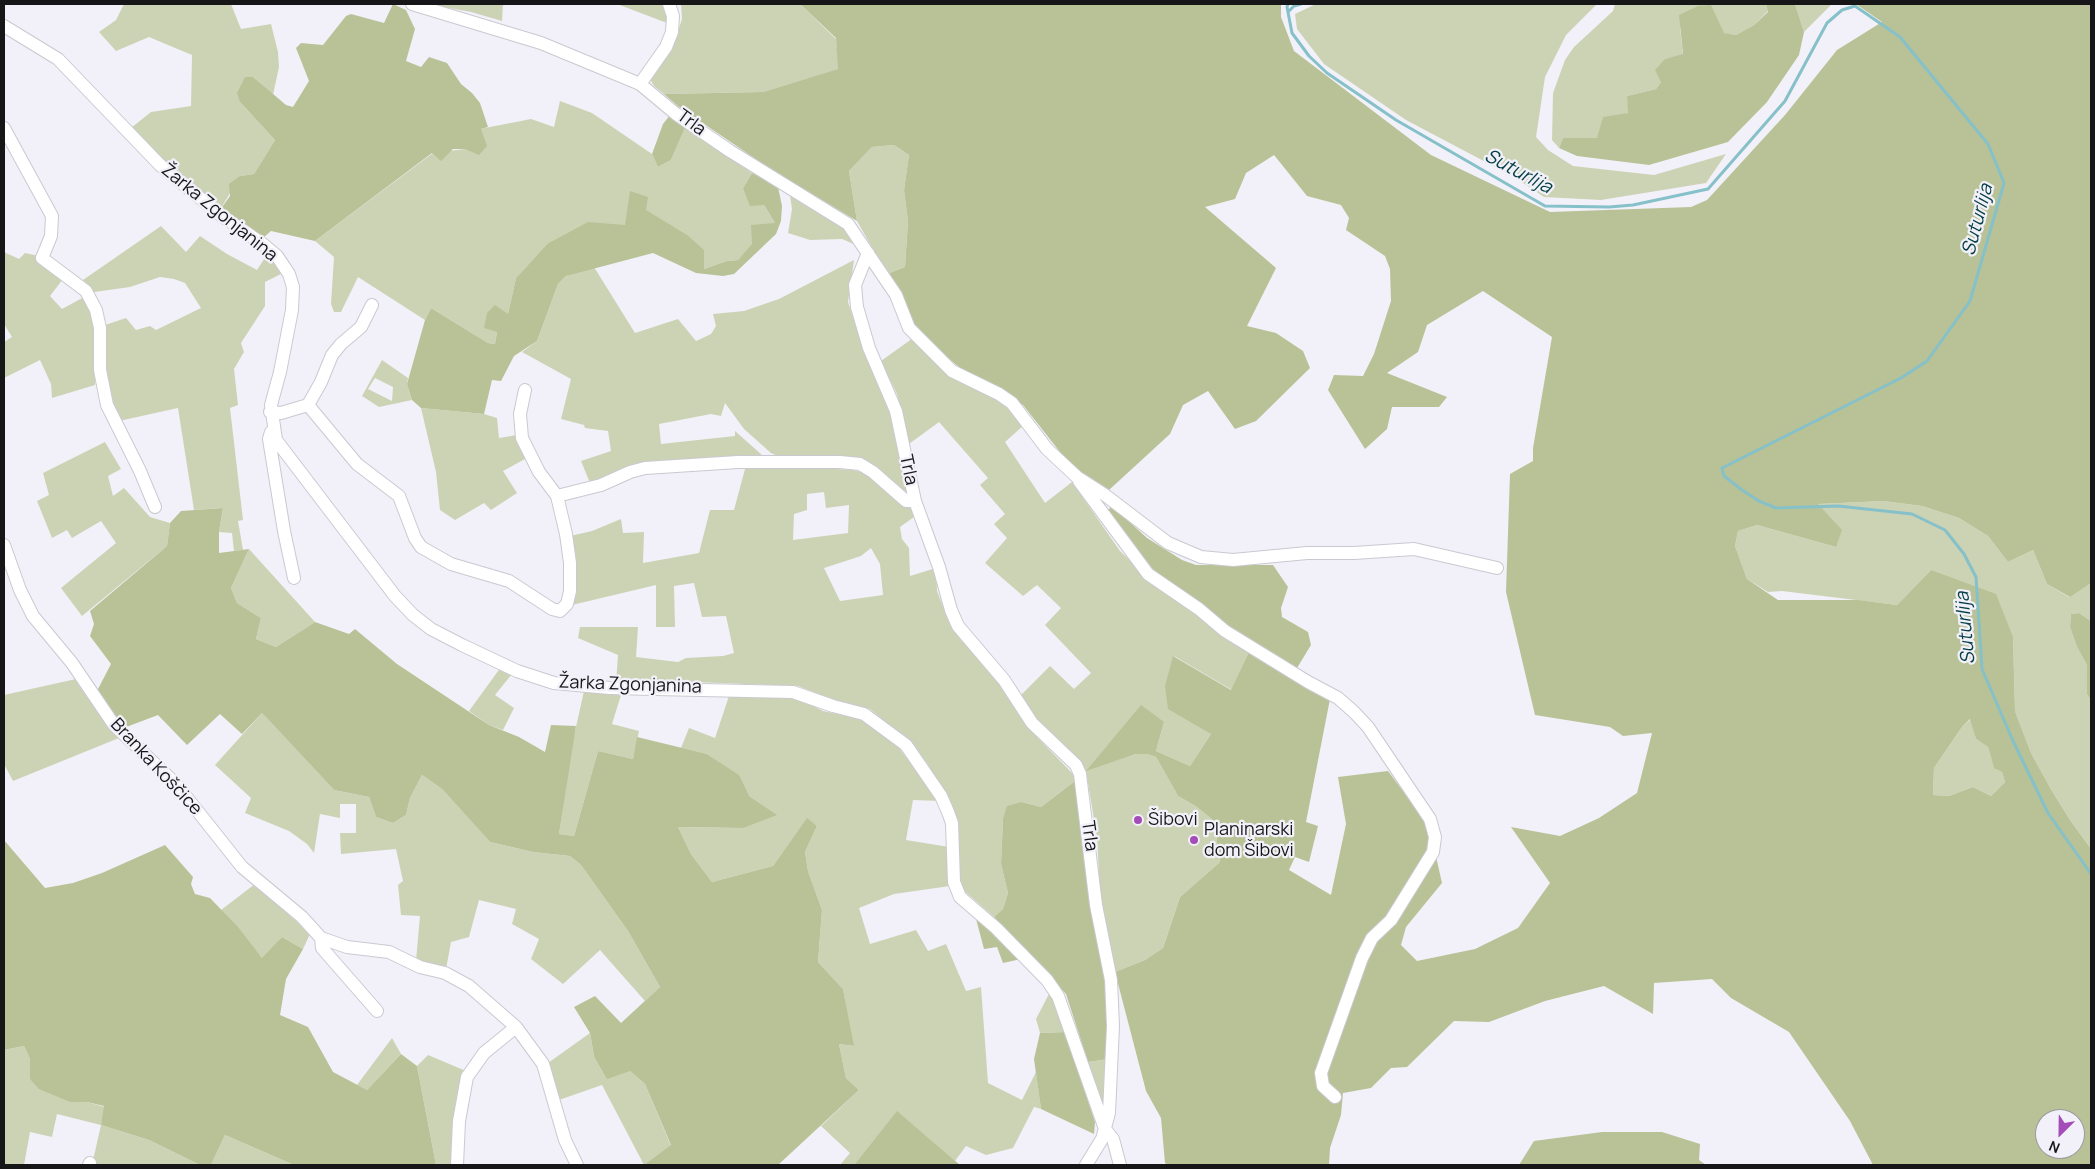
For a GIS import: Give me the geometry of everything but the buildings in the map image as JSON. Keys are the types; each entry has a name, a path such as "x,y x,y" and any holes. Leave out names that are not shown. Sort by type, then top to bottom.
{"street":[{"name":"Trla","path":"412,4 541,44 640,84 676,114 730,151 848,224 868,253 855,285 857,307 869,348 896,411 915,501 958,626 1004,680 1037,729 1076,766 1080,774 1096,905 1111,980 1112,1068 1109,1113 1097,1149 1086,1165"},
{"path":"640,84 666,47 672,32 673,16 669,4"},
{"name":"Žarka Zgonjanina","path":"4,26 58,59 160,165 222,216 277,256 292,281 294,298 280,372 272,396 270,412 273,428 284,452 348,532 395,596 423,623 462,645 517,671 565,686 793,692 833,706 864,714 892,734 912,753 948,812 952,823 954,882 960,897 996,928 1047,980 1058,996 1105,1128 1113,1139 1120,1165"},
{"path":"4,128 52,216 51,236 42,258 86,291 96,310 100,328 100,370 107,405 140,471 155,507"},
{"path":"868,253 896,296 909,328 952,371 999,394 1012,403 1047,449 1077,476 1168,543 1201,557 1233,560 1307,553 1354,553 1414,549 1497,568"},
{"path":"270,412 281,413 308,405 321,382 332,355 341,344 362,326 372,305"},
{"path":"308,405 357,464 399,496 415,538 421,547 451,564 509,581 552,609 560,611 569,599 570,563 566,534 557,496 539,472 522,438 520,414 525,390"},
{"path":"273,428 269,439 284,532 294,578"},
{"path":"557,496 601,485 630,472 645,468 738,462 831,462 860,464 873,472 906,502 915,501"},
{"path":"1077,476 1081,486 1112,523 1148,574 1200,609 1225,631 1308,682 1338,698 1354,712 1368,727 1430,820 1435,837 1433,852 1392,920 1372,938 1362,958 1321,1073 1323,1086 1336,1097"},
{"name":"Branka Koščice","path":"4,545 20,590 33,616 72,663 114,725 176,784 242,867 302,917 322,938 322,948 377,1011"},
{"path":"322,938 348,947 390,952 420,967 445,973 458,979 475,991 516,1026 543,1064 565,1140 577,1165"},
{"path":"457,1165 459,1121 467,1078 484,1053 516,1026"}],"green space":[{"path":"124,4 231,4 241,29 271,24 278,52 279,67 273,95 253,77 240,102 275,140 254,174 240,176 220,210 161,159 131,128 151,112 191,106 192,55 149,37 116,51 99,32 116,20"},
{"path":"393,4 406,10 415,29 406,61 421,67 429,57 447,63 461,84 480,103 488,127 481,129 487,146 479,155 465,149 453,149 441,161 432,153 315,241 271,231 263,238 250,227 220,210 230,196 229,184 240,176 254,174 275,140 240,102 237,93 245,77 253,77 286,105 293,107 309,81 296,48 301,43 323,45 346,16 351,14 384,23"},
{"path":"427,4 503,4 502,21 471,12"},
{"path":"617,4 662,4 666,12 667,23"},
{"path":"681,4 800,4 836,39 839,69 763,92 664,94 654,86 651,81 652,75 672,49 682,19"},
{"path":"800,4 1281,4 1281,17 1294,51 1431,155 1550,212 1691,207 1707,200 1785,115 1837,50 1882,22 1856,4 2091,4 2091,583 2070,597 2047,584 2033,550 2008,562 1988,536 1959,518 1922,506 1883,501 1818,504 1842,530 1836,547 1757,525 1738,531 1735,546 1747,579 1778,600 1858,600 1897,605 1931,570 1996,594 2013,637 2015,711 2031,753 2070,820 2091,849 2091,1165 1873,1165 1850,1121 1789,1032 1731,998 1712,979 1654,983 1653,1014 1604,986 1545,1001 1489,1022 1454,1021 1407,1067 1391,1068 1371,1088 1343,1093 1341,1115 1330,1148 1329,1165 1168,1165 1165,1163 1161,1118 1146,1091 1115,972 1145,960 1163,948 1180,897 1220,862 1214,821 1197,807 1178,796 1156,757 1147,754 1136,754 1086,771 1141,705 1164,722 1156,751 1190,766 1211,734 1168,709 1165,686 1173,656 1231,690 1250,650 1330,699 1306,822 1318,826 1309,862 1295,857 1289,870 1331,895 1346,824 1338,777 1388,771 1429,826 1442,883 1406,927 1401,945 1417,961 1475,949 1518,928 1550,883 1511,827 1560,836 1599,818 1637,793 1652,733 1623,736 1610,727 1535,715 1506,592 1510,474 1533,461 1533,448 1552,337 1483,291 1427,325 1418,352 1387,373 1447,397 1439,407 1392,407 1387,429 1365,449 1328,390 1334,375 1363,376 1374,354 1391,301 1390,269 1385,256 1346,230 1349,218 1341,205 1307,196 1274,155 1246,173 1235,199 1205,207 1276,268 1247,326 1276,333 1303,351 1310,368 1256,421 1235,429 1208,391 1183,405 1170,434 1109,490 1075,471 1023,405 965,372 912,328 887,274 905,267 908,221 904,190 909,155 894,145 872,147 849,171 857,221 769,168 679,107 664,94 763,92 838,69 836,38","holes":["1970,719 1976,739 1988,747 1994,768 2002,772 2005,782 1991,796 1973,787 1949,796 1933,795 1934,768 1962,727"]},
{"path":"1316,4 1597,4 1566,35 1545,77 1536,137 1548,150 1573,166 1654,175 1726,154 1706,183 1601,200 1544,197 1514,177 1406,120 1324,64 1297,29 1295,14"},
{"path":"1615,4 1766,4 1768,11 1754,25 1736,35 1680,28 1683,55 1665,59 1661,82 1656,89 1627,96 1629,113 1620,115 1597,138 1563,138 1559,148 1552,140 1553,93 1565,60 1574,47 1613,11"},
{"path":"1766,4 1795,4 1804,32 1799,55 1767,102 1728,142 1649,165 1577,156 1559,148 1563,138 1597,138 1603,117 1628,113 1627,96 1656,89 1661,82 1655,70 1665,59 1683,54 1679,15 1698,6 1711,5 1724,33 1736,35 1754,25 1768,12"},
{"path":"1795,4 1832,4 1804,32"},
{"path":"560,101 592,113 652,154 658,167 671,160 685,128 752,173 743,188 764,205 775,223 738,260 727,261 704,269 686,234 645,210 625,225 547,244 516,278 508,314 497,332 495,344 488,343 431,308 425,320 358,277 341,312 334,312 331,304 334,257 315,241 433,153 465,149 480,129 531,119 554,127"},
{"path":"670,115 685,128 671,160 658,167 652,154 663,124"},
{"path":"894,145 909,155 904,190 908,221 905,267 887,274 857,221 849,171 872,147"},
{"path":"752,173 778,187 782,206 781,221 776,234 734,274 723,276 696,273 653,253 566,276 558,284 537,341 514,356 501,381 492,380 484,414 421,408 412,400 407,384 425,320 431,308 488,343 495,344 497,332 484,328 487,313 495,305 508,314 516,278 547,244 588,222 625,225 630,191 648,197 646,210 686,234 704,250 704,269 727,261 738,260 752,244 751,225 775,223 764,205 750,206 743,188"},
{"path":"792,194 847,230 856,245 842,239 810,240 788,233 792,209 790,195"},
{"path":"161,226 186,252 200,236 227,254 257,270 268,253 281,274 265,282 265,306 241,343 244,352 234,369 238,405 230,408 243,520 238,521 243,550 234,551 232,533 219,532 223,508 194,510 178,408 119,421 107,392 102,326 126,318 136,330 150,326 156,330 201,308 185,283 174,279 160,277 130,287 94,292 83,280"},
{"path":"4,252 19,259 25,253 39,256 38,262 63,279 50,296 62,309 84,297 87,301 95,327 95,385 52,398 51,384 40,360 4,378 4,342 12,337 4,324"},
{"path":"854,260 848,302 864,351 892,413 893,430 909,493 905,496 872,464 860,459 780,457 771,453 744,429 725,403 721,416 711,414 659,424 661,444 735,436 735,431 762,455 763,459 740,458 590,483 581,461 611,451 608,431 585,428 584,425 561,419 571,379 522,352 537,341 558,284 566,276 594,267 635,333 678,319 696,341 711,334 716,326 713,314 744,311 779,299"},
{"path":"913,338 1000,401 1024,425 1005,442 1045,503 1072,482 1120,551 1146,576 1250,650 1232,690 1174,656 1211,734 1190,766 1156,751 1164,722 1087,770 1136,754 1147,754 1156,757 1178,796 1197,807 1214,821 1220,862 1180,897 1163,948 1145,960 1115,972 1100,892 1097,837 1086,771 1042,727 1021,695 1050,666 1074,689 1091,673 1045,625 1061,608 1037,585 1023,596 985,563 1007,538 994,524 1005,514 980,485 988,478 939,422 909,444 897,394 881,361"},
{"path":"382,360 408,378 407,384 412,400 379,407 362,396","holes":["375,378 393,387 392,401 368,389"]},
{"path":"421,408 484,414 497,418 499,438 517,435 525,459 503,471 517,493 491,510 484,503 455,520 440,510 436,472"},
{"path":"105,442 121,469 108,476 113,496 124,488 150,517 170,523 167,546 82,616 61,588 116,543 101,521 72,538 67,530 52,538 37,501 49,495 43,473"},
{"path":"783,466 854,470 866,474 903,505 911,508 914,517 900,527 902,539 909,548 910,576 936,568 937,591 950,625 987,667 1037,737 1073,774 1075,781 1041,807 1022,802 1003,819 1001,864 1008,893 1003,909 994,917 962,889 958,879 955,817 927,763 910,742 870,709 839,702 798,686 667,681 616,684 618,655 578,638 580,627 638,627 636,657 678,662 686,658 723,656 734,653 726,616 702,617 694,583 674,586 675,627 656,627 656,585 572,605 576,586 576,556 570,536 592,531 621,519 623,533 644,532 643,563 699,553 710,510 734,510 745,469","holes":["824,492 826,508 849,505 848,533 793,540 794,514 807,510 807,494","871,548 880,564 883,595 840,601 824,568 861,556"]},
{"path":"1883,501 1922,506 1959,518 1988,536 2008,562 2033,550 2047,584 2069,597 2091,583 2091,621 2079,613 2071,614 2070,627 2077,647 2087,665 2087,694 2091,701 2091,849 2070,820 2031,753 2015,711 2013,637 1931,570 1897,605 1782,591 1768,592 1747,579 1735,546 1738,531 1757,525 1836,547 1817,504"},
{"path":"1112,506 1147,538 1182,560 1196,565 1273,565 1288,587 1281,608 1282,617 1308,632 1311,645 1297,668 1223,623 1157,574 1136,553 1108,510"},
{"path":"223,508 219,532 219,553 249,549 231,588 237,603 261,618 256,639 276,647 315,622 349,634 355,629 397,664 489,725 519,737 545,752 551,725 576,726 559,834 574,836 598,751 633,759 637,737 707,754 739,775 750,797 777,815 743,828 678,827 691,854 712,882 773,866 807,818 817,826 805,852 808,871 822,910 818,962 843,989 854,1046 839,1044 846,1078 859,1090 778,1165 644,1165 671,1145 645,1084 630,1071 607,1079 594,1056 590,1033 574,1007 595,996 621,1023 660,987 628,931 581,865 570,856 533,852 490,842 442,789 422,775 410,798 406,815 393,823 376,817 369,797 334,790 262,713 242,734 220,714 187,745 158,715 121,729 97,691 111,664 90,636 94,624 90,611 167,546 170,523 181,511"},
{"path":"249,549 315,622 276,647 256,639 261,618 237,603 231,588"},
{"path":"2079,613 2091,621 2091,701 2087,694 2087,665 2077,647 2070,627 2071,614"},
{"path":"501,667 512,674 495,695 514,708 503,730 489,725 469,711"},
{"path":"76,679 119,738 13,781 4,764 4,695"},
{"path":"584,691 622,692 612,724 639,731 633,759 598,751 574,836 559,834 572,745"},
{"path":"730,693 792,695 823,711 862,719 892,739 940,801 913,800 906,840 949,847 950,886 894,894 859,908 870,944 916,930 928,951 946,944 966,991 981,987 988,1083 1022,1100 1036,1072 1041,1109 1034,1107 1013,1148 986,1155 966,1146 955,1161 897,1112 854,1165 840,1165 850,1153 821,1126 859,1090 846,1078 839,1044 853,1046 843,989 818,962 822,910 808,871 805,852 817,826 807,819 773,866 712,882 691,854 678,827 743,828 750,797 738,775 707,754 681,748 689,728 715,738"},
{"path":"262,713 334,790 369,797 376,817 393,823 406,815 410,798 422,775 442,789 490,842 533,852 570,856 581,865 628,931 660,987 645,1001 600,950 563,984 531,959 539,939 512,924 516,909 479,900 469,937 451,942 446,969 416,961 420,916 401,915 398,885 403,881 396,849 341,854 340,833 356,833 356,804 340,804 340,818 320,814 314,853 307,844 289,831 245,813 251,798 215,765"},
{"path":"1971,719 1976,739 1988,747 1994,767 2002,772 2005,782 1991,796 1973,787 1949,796 1933,795 1934,768 1962,727"},
{"path":"1075,781 1087,885 1105,980 1108,1059 1088,1062 1066,994 994,917 1003,909 1008,893 1001,864 1003,819 1007,806 1022,802 1041,807"},
{"path":"4,840 45,888 73,883 102,873 165,845 193,877 191,884 195,894 210,898 238,927 262,958 282,937 303,949 286,979 280,1015 308,1027 333,1072 367,1090 401,1054 417,1066 436,1165 294,1165 225,1135 211,1165 200,1165 149,1140 101,1125 104,1106 87,1102 70,1102 39,1089 30,1079 30,1059 24,1046 4,1050"},
{"path":"255,884 310,934 303,949 282,937 263,959 221,910"},
{"path":"975,915 1021,959 1003,963 997,947 984,949"},
{"path":"1049,994 1057,1003 1065,1032 1040,1033 1036,1019"},
{"path":"1065,1032 1095,1122 1094,1134 1041,1109 1034,1059 1040,1033"},
{"path":"590,1033 594,1056 630,1071 645,1084 671,1146 644,1165 602,1085 559,1100 548,1063"},
{"path":"392,1038 401,1054 367,1090 357,1085"},
{"path":"24,1046 30,1059 30,1079 70,1102 87,1102 105,1107 101,1125 57,1114 52,1137 30,1132 24,1165 4,1165 4,1050"},
{"path":"428,1055 466,1071 456,1100 452,1165 436,1165 417,1066"},
{"path":"1108,1059 1107,1103 1100,1104 1088,1062"},
{"path":"897,1111 926,1136 960,1165 854,1165"},
{"path":"101,1125 149,1140 200,1165 92,1165"},
{"path":"1602,1132 1662,1132 1700,1144 1699,1160 1706,1165 1519,1165 1534,1141"},
{"path":"225,1135 294,1165 211,1165"}],"waterway":[{"name":"Suturlija","path":"1288,4 1292,33 1309,56 1327,73 1396,120 1545,206 1609,207 1633,205 1708,189 1785,101 1827,23 1842,10 1855,6 1900,37 1988,144 2004,183 1970,301 1927,361 1901,378 1722,468 1724,476 1742,490 1759,501 1776,508 1838,506 1912,514 1945,530 1964,554 1976,577 1982,669 2013,741 2048,813 2091,874"},
{"name":"Suturlija","path":"1288,12 1294,6 1301,4"}],"place":[{"name":"Šibovi","path":"1138,820"},
{"name":"Planinarski dom Šibovi","path":"1194,840"}]}
